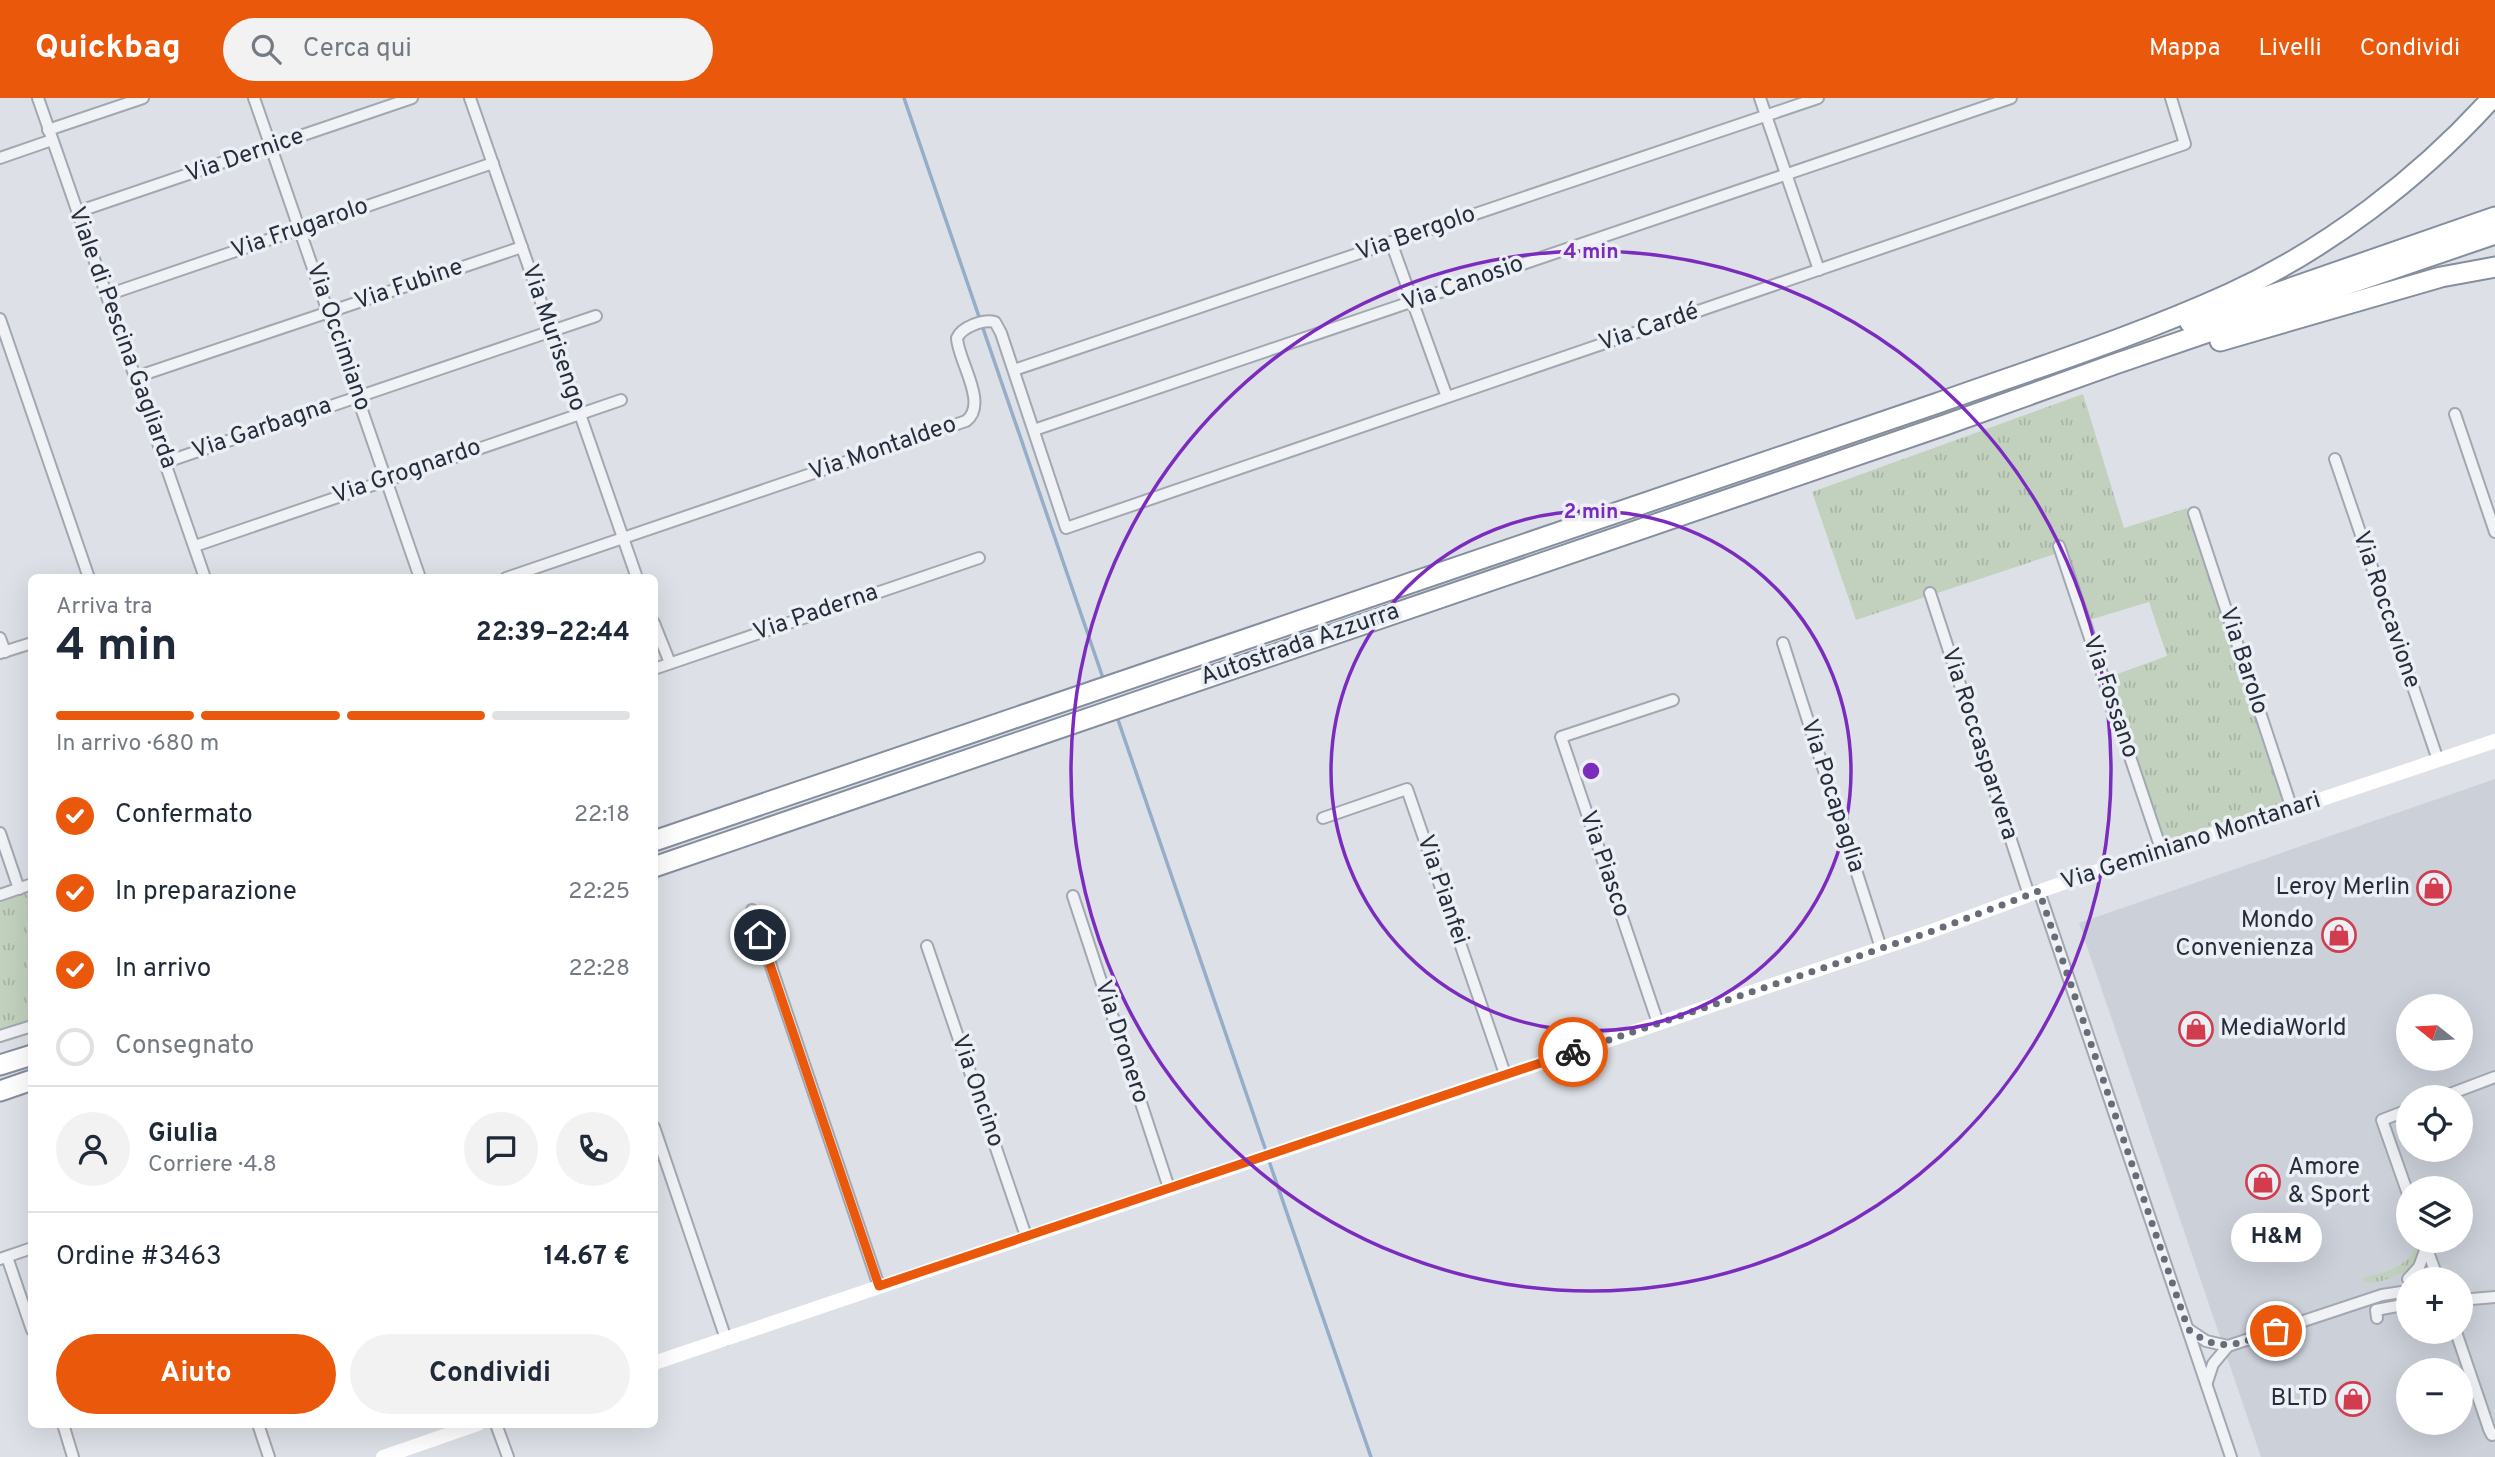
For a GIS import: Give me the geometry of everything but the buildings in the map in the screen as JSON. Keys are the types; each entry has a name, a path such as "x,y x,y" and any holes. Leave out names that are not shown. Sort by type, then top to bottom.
{"highway":[{"path":"1935,404 2129,335 2230,293 2304,254 2410,177 2491,98"},
{"path":"1945,425 2398,259 2495,217"},
{"path":"1935,404 2398,259 2495,234"},
{"path":"1945,425 2441,276 2495,267"},
{"name":"Autostrada Azzurra","path":"658,840 1935,404"},
{"name":"Autostrada Azzurra","path":"658,866 1945,425"},
{"path":"0,1065 28,1056"},
{"path":"0,1091 28,1081"}],"street":[{"name":"Viale di Pescina Gagliarda","path":"38,98 204,574"},
{"path":"0,158 143,98"},
{"name":"Via Occimiano","path":"254,98 419,574"},
{"name":"Via Dernice","path":"77,212 412,98"},
{"name":"Via Murisengo","path":"470,98 635,574"},
{"path":"1759,98 1819,270"},
{"name":"Via Bergolo","path":"1014,370 1818,98"},
{"name":"Via Canosio","path":"1034,430 2011,98"},
{"name":"Via Cardé","path":"1066,527 2185,144 2171,98"},
{"name":"Via Frugarolo","path":"107,295 493,163"},
{"path":"1391,242 1447,397"},
{"name":"Via Fubine","path":"136,377 522,247"},
{"name":"Via Garbagna","path":"166,461 596,316"},
{"path":"0,320 88,574"},
{"name":"Via Montaldeo","path":"517,574 966,421 973,414 975,398 957,338 960,331 990,321 997,324 1014,370 1066,527"},
{"name":"Via Grognardo","path":"195,547 621,400"},
{"path":"2455,414 2495,532"},
{"name":"Via Roccavione","path":"2335,460 2438,760"},
{"name":"Via Barolo","path":"2194,513 2292,810"},
{"name":"Via Fossano","path":"2059,545 2161,849"},
{"name":"Via Paderna","path":"658,668 979,558"},
{"name":"Via Roccasparvera","path":"1930,593 2231,1457"},
{"path":"658,634 670,663"},
{"path":"0,638 2,652 28,644"},
{"name":"Via Pocapaglia","path":"1783,643 1881,948"},
{"name":"Via Piasco","path":"1658,1023 1561,737 1673,700"},
{"name":"Via Geminiano Montanari","path":"658,1362 1881,948 2161,849 2292,810 2495,741"},
{"name":"Via Pianfei","path":"1323,818 1407,789 1505,1074"},
{"path":"0,833 19,889"},
{"path":"0,895 28,886"},
{"name":"Via Dronero","path":"1073,896 1169,1188"},
{"path":"752,909 879,1286"},
{"name":"Via Oncino","path":"927,946 1026,1236"},
{"path":"0,1037 28,1027"},
{"path":"2473,1085 2495,1077"},
{"path":"2396,1115 2382,1120 2396,1160"},
{"path":"658,1139 726,1339"},
{"path":"28,1249 4,1258 28,1320"},
{"path":"2382,1295 2396,1286"},
{"path":"2188,1329 2206,1341 2228,1346 2382,1295 2396,1293"},
{"path":"2473,1299 2495,1297"},
{"path":"2377,1318 2376,1310 2396,1306"},
{"path":"2460,1344 2489,1429 2492,1435 2495,1434"},
{"path":"2206,1384 2213,1364 2228,1346"},
{"path":"64,1428 73,1457"},
{"path":"259,1428 269,1457"},
{"path":"383,1457 466,1428"},
{"path":"497,1428 508,1457"}],"shaded area":[{"path":"2495,779 2495,1457 2261,1457 2079,923"}],"green space":[{"path":"2083,394 2124,528 2187,508 2286,802 2164,841 2109,677 2167,656 2149,602 2089,620 2064,551 1856,620 1812,492"},
{"path":"28,891 28,1021 0,1030 0,901"},
{"path":"2421,1253 2413,1267 2396,1267 2396,1275 2382,1281 2365,1283 2363,1278 2400,1265 2411,1254"}],"waterway":[{"path":"904,98 1104,681"},
{"path":"1116,714 1266,1151"},
{"path":"1268,1158 1371,1457"}],"way so far":[{"path":"1573,1052 1930,932 2039,891 2188,1329 2206,1341 2228,1346 2276,1331"}],"place":[{"name":"Leroy Merlin","path":"2434,888"},
{"name":"Mondo Convenienza","path":"2339,935"},
{"name":"MediaWorld","path":"2196,1029"},
{"name":"Amore & Sport","path":"2263,1182"},
{"name":"H&M","path":"2276,1331"},
{"name":"BLTD","path":"2353,1399"}],"route":[{"path":"760,935 879,1286 1573,1052"}]}
